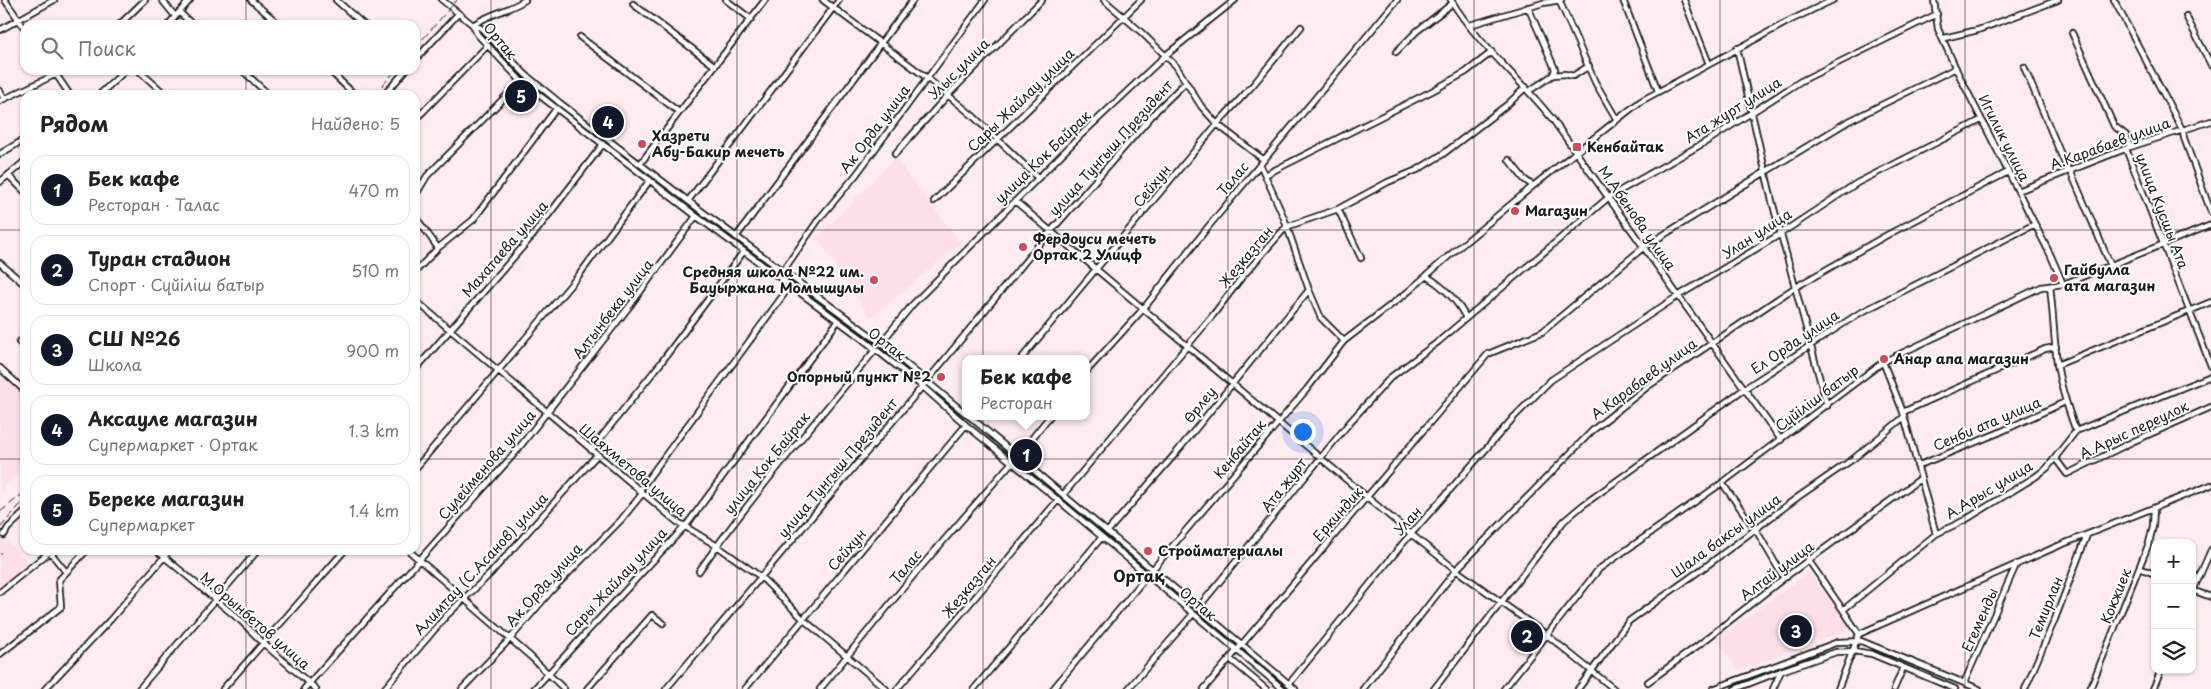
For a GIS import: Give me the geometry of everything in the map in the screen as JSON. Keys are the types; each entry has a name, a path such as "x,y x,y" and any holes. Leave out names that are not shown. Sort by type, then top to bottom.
{"street":[{"path":"0,30 19,21 5,0"},
{"path":"21,20 54,0"},
{"path":"123,20 145,0"},
{"path":"162,0 186,20"},
{"path":"172,20 190,0"},
{"path":"251,0 274,20"},
{"path":"336,0 358,20"},
{"path":"473,25 486,17 513,8 525,0"},
{"path":"726,0 751,19"},
{"path":"640,164 765,0"},
{"path":"823,0 948,95 997,138 1038,178"},
{"path":"688,201 839,0"},
{"path":"736,237 913,0"},
{"name":"Ак Орда улица","path":"783,272 819,219 856,175 985,0"},
{"name":"Улыс улица","path":"895,154 948,95 1042,0"},
{"path":"1104,0 1166,55 1201,106 1217,124 1264,160"},
{"name":"Сары Жайлау улица","path":"934,201 1141,0"},
{"name":"улица Кок Байрак","path":"881,343 913,304 1038,178 1166,55 1235,0"},
{"name":"Талас","path":"1090,368 1144,308 1260,164 1397,0"},
{"path":"1470,25 1528,7 1560,0 1589,66 1617,120"},
{"path":"1623,0 1658,91"},
{"path":"1684,0 1709,64"},
{"path":"1577,152 1658,91 1737,48 1833,0"},
{"name":"Игилик улица","path":"1934,0 1938,29 2063,284"},
{"path":"1944,38 1978,30 2058,0"},
{"path":"2114,0 2183,131 2211,212"},
{"name":"Ортак","path":"444,1 473,25 481,28 526,75 688,201 881,343 962,411"},
{"path":"1396,52 1416,31 1452,2"},
{"name":"М.Абенова улица","path":"1452,2 1492,52 1527,89 1577,152 1781,440"},
{"path":"633,4 715,66"},
{"path":"1528,7 1553,63 1555,69 1553,75 1566,74 1573,76 1589,66"},
{"path":"420,55 458,14"},
{"name":"Ата журт улица","path":"1438,342 1610,197 1709,140 1801,81 1937,14"},
{"path":"2186,16 2211,65"},
{"name":"Ортак","path":"473,25 487,46 521,81 556,110 876,349 1283,689"},
{"name":"Сейхун","path":"1024,355 1217,124 1254,85 1301,27"},
{"name":"улица Кусшы Ата","path":"2072,33 2114,126 2126,134 2128,148 2163,246 2211,366"},
{"path":"580,37 680,112"},
{"path":"420,115 487,46"},
{"path":"1737,48 1780,234 1826,406"},
{"path":"1265,175 1432,91 1466,72 1492,52"},
{"path":"2024,67 2111,266"},
{"path":"1644,247 1847,122 1956,68"},
{"path":"21,90 49,75"},
{"path":"57,75 67,90"},
{"path":"104,90 121,75"},
{"path":"144,75 160,90"},
{"path":"247,75 264,90"},
{"path":"334,75 350,90"},
{"path":"388,90 402,75"},
{"name":"Жезказган","path":"1063,495 1286,227 1338,209 1388,182 1417,170 1443,154 1527,89 1553,75"},
{"path":"420,187 426,176 521,81"},
{"name":"улица Тунгыш Президент","path":"666,689 927,381 988,304 1157,110 1186,82"},
{"path":"0,91 2,100 20,90"},
{"path":"420,267 438,248 473,220 556,110"},
{"name":"Улан улица","path":"1552,380 1678,296 1780,234 1857,183 1981,120"},
{"name":"А.Карабаев улица","path":"2018,191 2128,148 2211,120"},
{"name":"Махатаева улица","path":"420,364 534,234 606,138"},
{"path":"0,154 20,142"},
{"name":"Кенбайтак","path":"1152,570 1307,389 1344,341 1577,152"},
{"path":"1508,160 1524,179 1533,186"},
{"path":"1260,164 1284,218 1309,290 1321,318 1344,341"},
{"path":"0,182 20,165"},
{"name":"А.Карабаев улица","path":"1362,689 1456,570 1593,430 1647,387 1794,288 1887,235 2008,172"},
{"path":"8,175 20,187"},
{"path":"420,463 580,275 650,180"},
{"path":"1015,201 1144,308 1231,385 1278,422 1366,498 1456,570 1501,600 1614,689"},
{"path":"1338,209 1361,258"},
{"name":"Алтынбека улица","path":"546,413 632,304 696,216"},
{"path":"420,223 438,248"},
{"name":"Ел Орда улица","path":"1434,689 1564,521 1583,505 1744,389 1858,314 2035,224"},
{"name":"Сүйіліш батыр","path":"1504,689 1599,569 1781,440 1884,362 2041,287 2063,284 2163,246 2211,225"},
{"name":"Еркиндик","path":"1204,689 1488,354 1542,332 1644,247"},
{"path":"591,450 660,364 744,251"},
{"path":"0,263 20,281"},
{"path":"1426,276 1440,284 1450,294 1466,318"},
{"name":"Ак Орда улица","path":"462,689 510,639 550,592 621,520 790,286"},
{"path":"2050,286 2057,365 2065,402 2076,430 2211,376"},
{"name":"Өрлеу","path":"1107,532 1309,290"},
{"path":"2057,365 2211,302"},
{"name":"Шаяхметова улица","path":"420,304 546,413 683,526 696,532 761,577 804,620 886,689"},
{"name":"Сары Жайлау улица","path":"534,689 683,526 722,478 838,321"},
{"name":"Ата журт","path":"1198,608 1260,535 1320,458 1391,377 1438,342"},
{"name":"Шала баксы улица","path":"1578,689 1593,672 1629,621 1853,459 1904,415 2045,349 2056,347"},
{"name":"улица Кок Байрак","path":"699,571 805,432 876,349"},
{"path":"1884,362 1904,415 1936,534"},
{"path":"0,368 20,386"},
{"name":"Улан","path":"1290,684 1411,534 1515,416 1552,380"},
{"name":"Сенби ата улица","path":"1917,466 1998,433 2065,402"},
{"name":"А.Арыс переулок","path":"2055,458 2068,474 2134,441 2211,407"},
{"name":"Сулейменова улица","path":"304,689 515,453 546,413"},
{"name":"Ортак","path":"975,420 1295,689"},
{"path":"1017,456 1047,420"},
{"name":"Сейхун","path":"744,689 804,620 966,425"},
{"name":"А.Арыс улица","path":"1843,610 1936,534 1965,520 2035,478 2055,458 2076,430"},
{"name":"Алимтау (С.Асанов) улица","path":"384,689 464,598 489,575 596,455"},
{"name":"Талас","path":"820,689 913,576 1012,462"},
{"name":"Алтай улица","path":"1648,682 1784,578 1920,480"},
{"path":"1722,482 1756,530 1784,578"},
{"path":"1859,634 2016,565 2211,485"},
{"name":"Жезказган","path":"897,689 1058,500"},
{"name":"Кокжиек","path":"2090,689 2149,543 2154,509"},
{"path":"4,536 8,528 20,517"},
{"name":"Темирлан","path":"2025,689 2055,619 2087,535"},
{"path":"974,689 1102,537"},
{"path":"2196,584 2211,550"},
{"path":"0,592 46,555"},
{"path":"54,555 66,572"},
{"path":"0,654 61,607 58,584 66,572 82,555"},
{"name":"М.Орынбетов улица","path":"162,555 241,621 263,643 316,689"},
{"path":"139,689 254,555"},
{"path":"223,689 341,555"},
{"path":"414,555 564,689"},
{"path":"45,689 105,626 164,557"},
{"path":"1808,561 1859,634 1858,641 1838,689"},
{"name":"Егеменды","path":"1964,683 2016,565"},
{"path":"2139,568 2151,572"},
{"path":"1053,689 1147,576"},
{"path":"2196,592 2211,597"},
{"path":"1128,689 1193,614"},
{"path":"587,689 652,615 663,623"},
{"path":"1713,689 1838,642 1858,641 1908,659 1979,689"},
{"path":"1735,689 1781,670 1836,652 1854,651 1872,654 1955,689"},
{"path":"1230,660 1266,689"},
{"path":"1894,689 1903,668"},
{"path":"1773,689 1781,670"},
{"path":"2154,689 2160,674"}],"shaded area":[{"path":"895,158 961,243 870,317 817,238"},
{"path":"0,373 20,391 20,470 0,492"},
{"path":"0,534 29,563 0,587"},
{"path":"1809,573 1852,628 1738,671 1717,639"}],"railway":[{"path":"420,42 457,0"},
{"path":"378,90 392,75"},
{"path":"0,512 20,496"},
{"path":"0,528 20,505"}],"place":[{"name":"Береке магазин","path":"521,96"},
{"name":"Аксауле магазин","path":"608,122"},
{"name":"Хазрети Абу-Бакир мечеть","path":"642,144"},
{"name":"Кенбайтак","path":"1577,147"},
{"name":"Магазин","path":"1515,211"},
{"name":"Фердоуси мечеть Ортак 2 Улицф","path":"1023,247"},
{"name":"Гайбулла ата магазин","path":"2054,278"},
{"name":"Средняя школа №22 им. Бауыржана Момышулы","path":"874,280"},
{"name":"Анар апа магазин","path":"1884,359"},
{"name":"Опорный пункт №2","path":"941,377"},
{"name":"Бек кафе","path":"1026,455"},
{"name":"Стройматериалы","path":"1148,551"},
{"name":"СШ №26","path":"1796,631"},
{"name":"Туран стадион","path":"1527,636"}],"district":[{"name":"Ортақ","path":"1139,576"}]}
